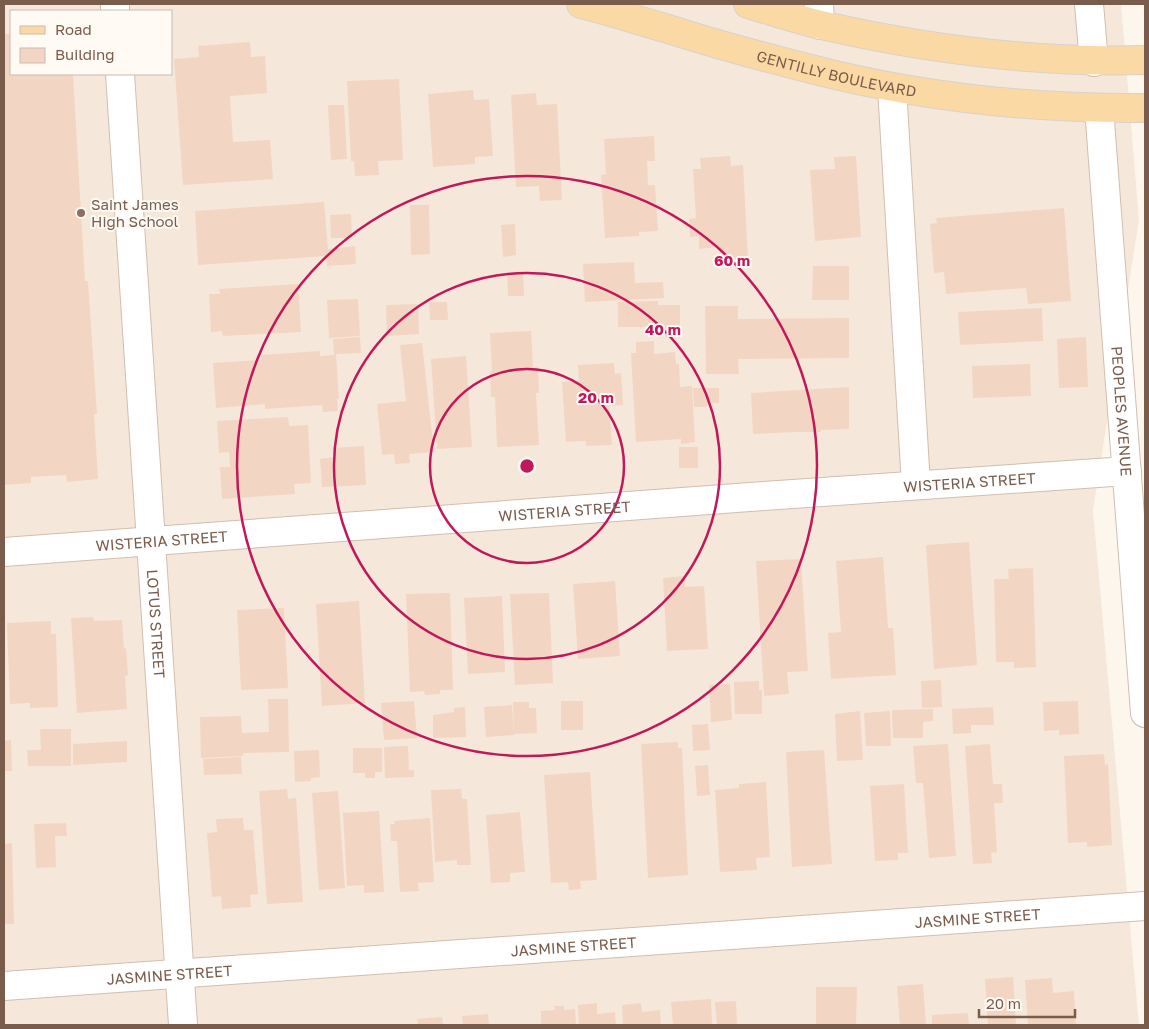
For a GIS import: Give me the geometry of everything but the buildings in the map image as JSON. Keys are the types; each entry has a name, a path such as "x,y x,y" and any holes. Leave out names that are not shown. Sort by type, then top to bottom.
{"main road":[{"name":"GENTILLY BOULEVARD","path":"581,4 736,50 892,88 952,97 1100,108 1145,108"},
{"path":"748,4 819,14 903,41 980,52 1094,62 1145,60"}],"street":[{"path":"1089,4 1094,62"},
{"name":"LOTUS STREET","path":"120,75 183,1025"},
{"path":"892,88 916,485"},
{"name":"PEOPLES AVENUE","path":"1100,108 1145,713"},
{"name":"WISTERIA STREET","path":"4,552 1126,471"},
{"name":"JASMINE STREET","path":"4,986 1145,906"}],"shaded area":[{"path":"4,4 1121,4 1139,220 1093,510 1139,1025 4,1025"}],"place":[{"name":"Saint James High School","path":"81,213"}]}
